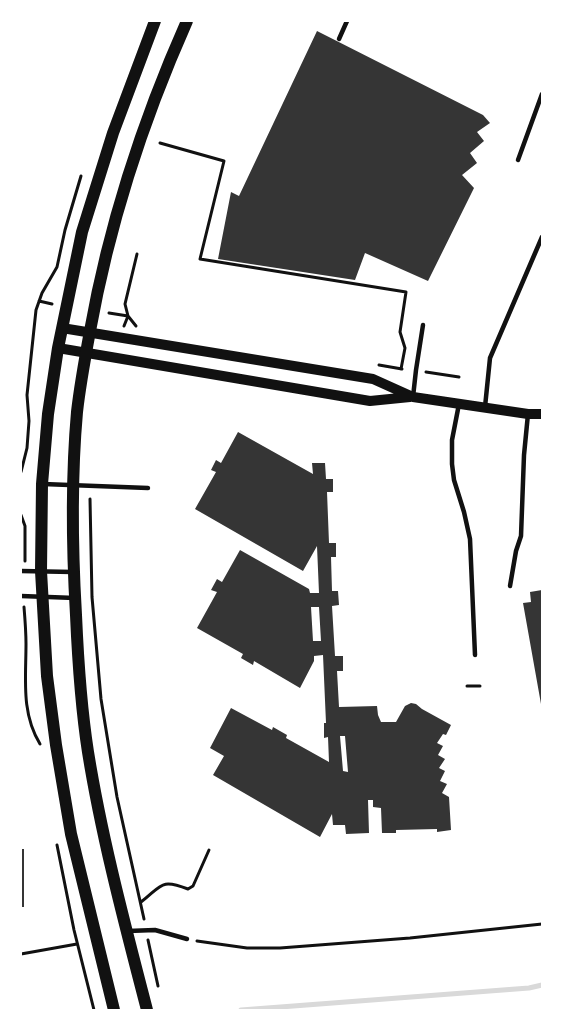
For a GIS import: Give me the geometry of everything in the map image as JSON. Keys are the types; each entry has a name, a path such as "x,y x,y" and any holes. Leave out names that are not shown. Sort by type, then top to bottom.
{"main road":[{"path":"114,1010 71,834 56,745 47,676 42,596 42,484 48,414 58,348 81,232 112,133 155,21"},
{"path":"147,1010 126,931 88,752 79,670 72,485 85,353 112,233 138,148 169,62 187,21"}],"street":[{"path":"62,328 373,379 413,397"},
{"path":"58,348 370,401 413,397 528,414 542,414"}],"lane":[{"path":"339,39 347,21"},
{"path":"518,160 542,94"},
{"path":"485,408 490,358 542,237"},
{"path":"413,397 423,325"},
{"path":"459,404 452,440 452,464 470,539 476,655"},
{"path":"510,586 521,536 528,414"},
{"path":"42,484 148,488"},
{"path":"21,571 74,572"},
{"path":"21,596 75,598"},
{"path":"126,931 155,930 187,939"}],"path":[{"path":"160,143 224,161 200,259 406,292 400,332 405,348 401,369"},
{"path":"21,472 27,448 29,421 27,395 36,310 42,293 57,267 81,176"},
{"path":"137,254 125,304 128,316 136,326 144,328"},
{"path":"377,365 459,377"},
{"path":"90,500 92,597 101,699 117,797 159,989"},
{"path":"467,686 480,686"},
{"path":"141,902 164,885 172,883 188,889 193,886 209,850"},
{"path":"187,939 247,948 280,948 410,938 542,924"},
{"path":"21,954 96,941"},
{"path":"82,960 94,1010"}],"building":[{"path":"317,31 483,115 490,123 477,132 484,141 470,153 477,163 462,175 474,188 428,281 365,253 355,280 218,259 231,192 239,196"},
{"path":"238,432 313,474 312,463 325,463 326,479 333,479 333,492 327,492 329,543 336,543 336,557 331,557 332,591 338,591 339,605 332,606 335,656 343,656 343,671 337,671 339,707 377,706 381,722 396,722 405,706 411,703 451,725 446,735 443,734 437,743 443,746 438,755 445,759 439,768 445,771 440,781 447,784 442,793 449,797 451,830 437,832 437,829 396,830 396,833 382,833 381,808 373,807 373,800 368,800 369,833 346,834 345,825 333,825 332,814 320,837 213,775 224,756 210,748 231,708 272,730 273,727 287,735 286,738 329,762 328,737 324,738 324,723 326,723 323,655 314,656 314,661 300,688 254,661 253,665 241,658 243,654 197,628 217,592 211,590 217,579 222,582 240,550 309,589 310,593 319,593 317,546 303,571 195,509 216,472 211,470 216,460 221,463","holes":["311,607 319,607 321,641 313,641","340,736 345,736 348,772 343,771"]},
{"path":"542,590 541,704 523,603 531,602 530,592"},
{"path":"21,849 24,849 24,907 21,907"}],"waterway":[{"path":"241,1010 529,988 542,985"}]}
